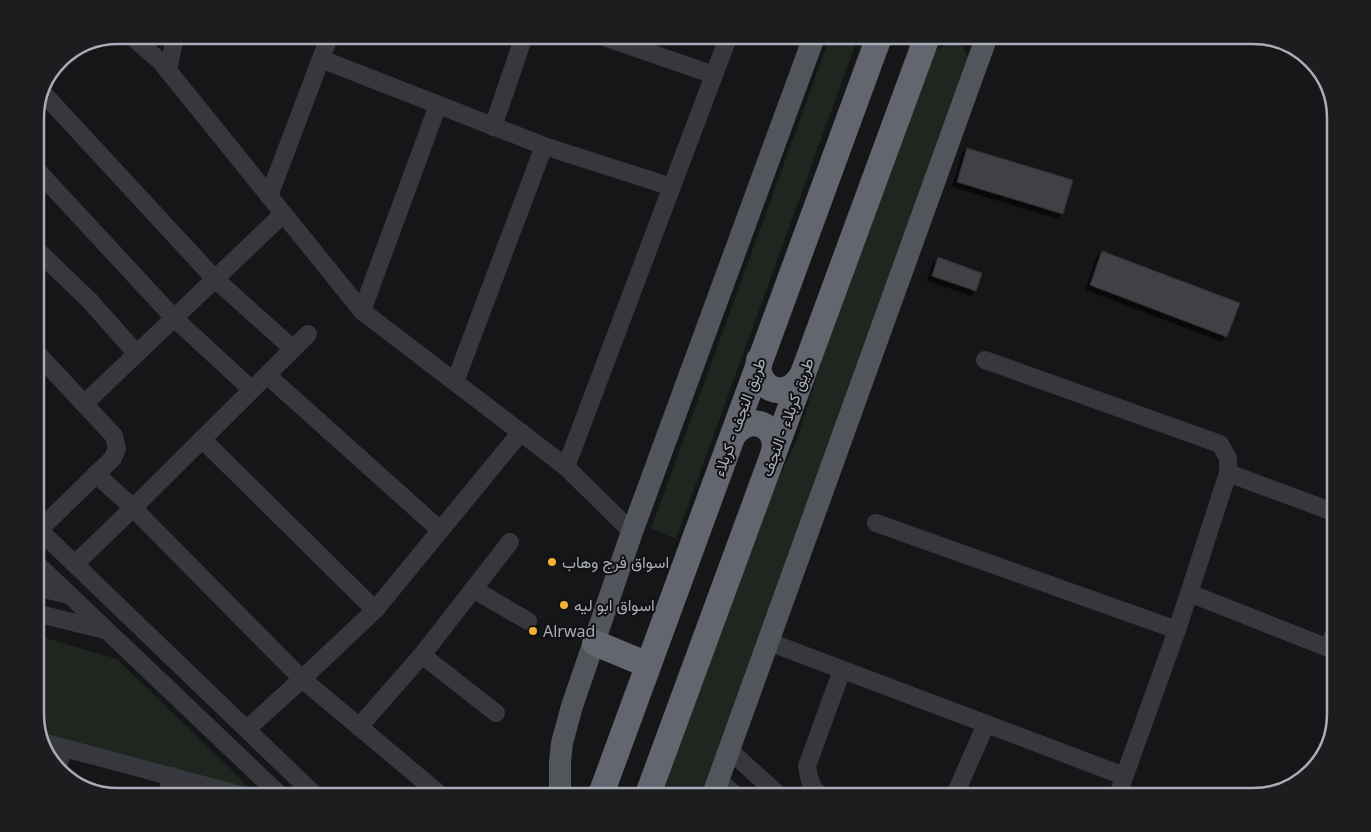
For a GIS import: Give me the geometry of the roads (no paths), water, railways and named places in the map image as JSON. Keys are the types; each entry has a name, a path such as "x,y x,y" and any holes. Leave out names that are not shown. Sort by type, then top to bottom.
{"highway":[{"name":"طريق النجف - كربلاء","path":"603,788 876,44"},
{"name":"طريق كربلاء - النجف","path":"650,788 924,44"},
{"path":"759,360 759,375 769,387 784,390 791,388 801,376"},
{"path":"734,434 743,425 749,423 762,424 772,433 776,446 774,452"},
{"path":"595,643 648,665"}],"main road":[{"path":"560,788 560,761 566,726 632,532 811,44"},
{"path":"715,788 985,44"}],"street":[{"path":"140,44 152,53 168,71 362,311 566,467 632,532"},
{"path":"168,71 173,44"},
{"path":"269,196 327,44"},
{"path":"493,127 520,44"},
{"path":"624,44 714,75"},
{"path":"566,467 726,44"},
{"path":"321,59 544,146 672,187"},
{"path":"47,97 215,279 294,349"},
{"path":"362,311 438,105"},
{"path":"455,382 544,146"},
{"path":"44,178 174,318 252,390"},
{"path":"84,404 283,214"},
{"path":"44,257 90,301 137,354"},
{"path":"75,564 308,334"},
{"path":"985,360 1220,444 1228,458 1228,473 1177,630 1120,788"},
{"path":"44,361 114,436 117,448 113,458 44,522"},
{"path":"267,375 440,530"},
{"path":"247,730 375,610 521,432"},
{"path":"202,440 375,610"},
{"path":"1228,473 1327,510"},
{"path":"96,474 133,508 302,680 432,788"},
{"path":"876,523 1177,630"},
{"path":"44,535 308,788"},
{"path":"359,727 422,655 510,542"},
{"path":"44,570 273,788"},
{"path":"44,589 70,595"},
{"path":"473,589 528,622"},
{"path":"1189,593 1327,648"},
{"path":"44,615 106,630"},
{"path":"769,642 1124,776"},
{"path":"422,655 496,713"},
{"path":"813,788 809,782 807,766 842,670"},
{"path":"958,788 986,724"},
{"path":"50,744 215,788"},
{"path":"60,759 63,748"},
{"path":"729,750 771,788"},
{"path":"169,788 172,776"}],"place":[{"name":"اسواق فرج وهاب","path":"552,562"},
{"name":"اسواق ابو ليه","path":"564,605"},
{"name":"Alrwad","path":"533,631"}]}
